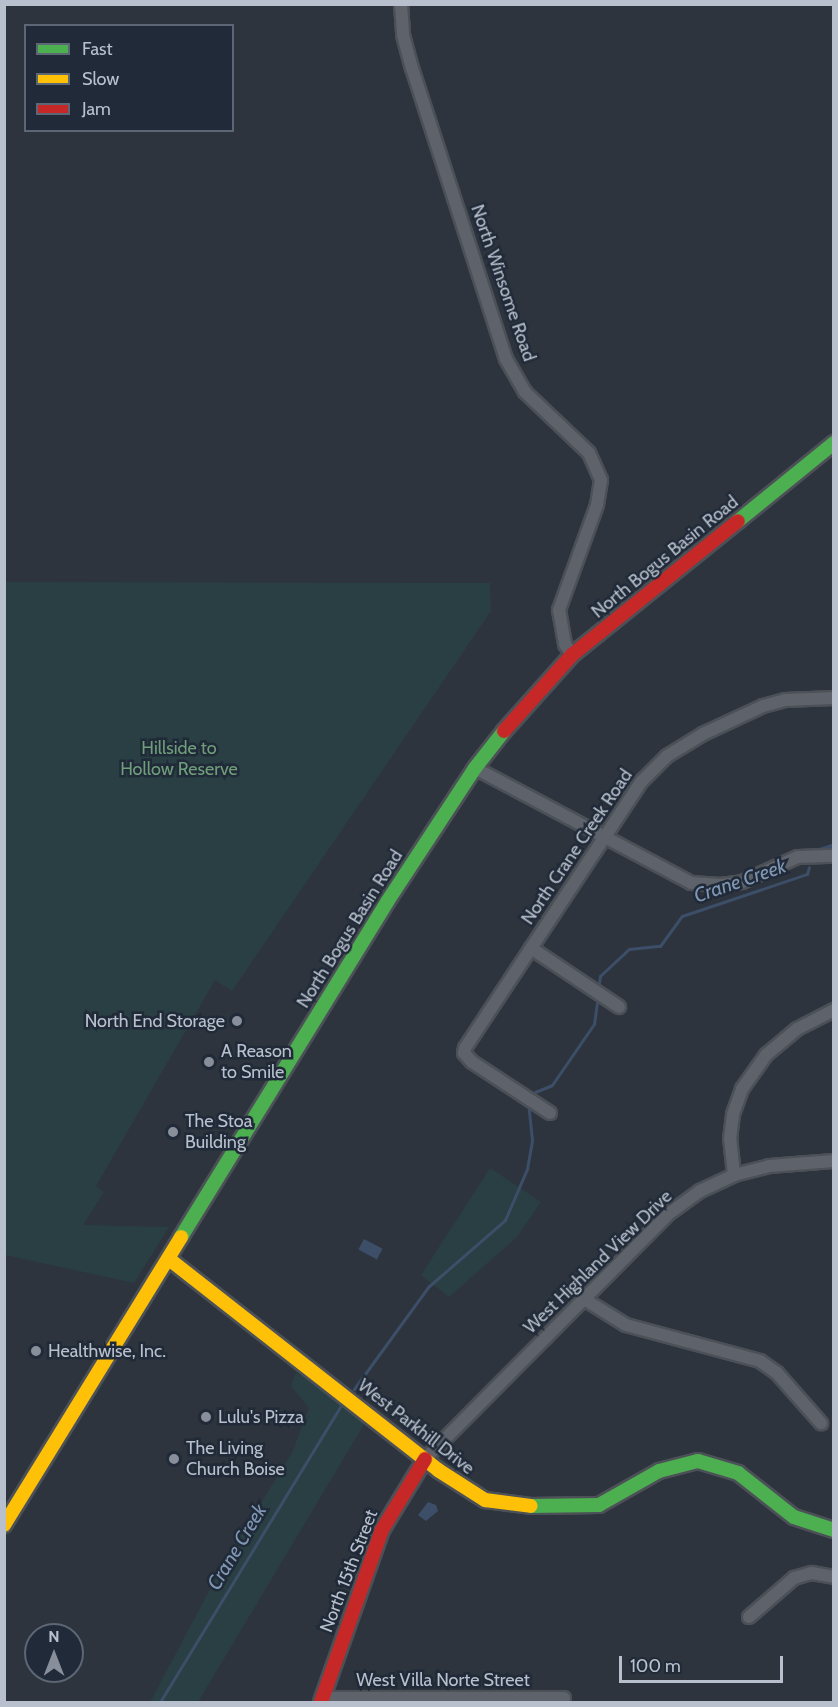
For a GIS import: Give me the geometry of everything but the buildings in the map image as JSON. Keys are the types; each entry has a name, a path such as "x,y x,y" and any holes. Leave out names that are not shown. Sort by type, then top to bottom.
{"street":[{"name":"North Winsome Road","path":"401,4 403,35 412,68 506,359 525,392 596,463 601,480 597,505 559,610 566,644 572,655"},
{"name":"North Bogus Basin Road","path":"4,1525 375,921 475,768 533,695 572,655 834,443"},
{"name":"North Crane Creek Road","path":"550,1113 464,1053 604,837 655,766 703,734 763,706 785,700 834,698"},
{"path":"475,768 691,883 721,885 742,882 798,857 834,856"},
{"path":"531,948 619,1007"},
{"path":"734,1175 730,1139 732,1114 742,1089 766,1055 797,1029 834,1010"},
{"name":"West Highland View Drive","path":"425,1459 667,1215 700,1191 734,1175 769,1166 834,1161"},
{"name":"West Parkhill Drive","path":"169,1259 425,1459 485,1500 561,1507 598,1504 659,1471 698,1461 738,1473 794,1517 834,1530"},
{"path":"584,1299 626,1325 760,1361 777,1373 821,1423"},
{"name":"North 15th Street","path":"321,1700 382,1530 394,1504 425,1459"},
{"path":"748,1617 794,1578 812,1573 834,1577"},
{"name":"West Villa Norte Street","path":"321,1700 564,1698"}],"green space":[{"name":"Hillside to Hollow Reserve","path":"5,582 490,583 491,611 232,991 215,980 96,1186 104,1192 83,1225 169,1227 134,1283 5,1255"},
{"path":"490,1168 541,1202 517,1237 449,1297 421,1275"},
{"path":"296,1372 366,1421 198,1702 150,1702 225,1561 292,1453 309,1408 291,1386"}],"water":[{"path":"364,1239 383,1249 377,1259 358,1250"},
{"path":"428,1502 436,1505 438,1511 426,1521 418,1515"}],"waterway":[{"name":"Crane Creek","path":"813,851 834,844"},
{"name":"Crane Creek","path":"599,983 600,976 629,949 660,946 682,916 807,874 809,867"},
{"name":"Crane Creek","path":"535,1092 552,1085 594,1024 597,1003"},
{"name":"Crane Creek","path":"354,1389 428,1287 505,1220 527,1169 532,1140 529,1109"},
{"name":"Crane Creek","path":"160,1702 341,1406"}],"traffic: fast":[{"path":"738,521 834,443"},
{"path":"181,1237 387,902 475,768 504,731"},
{"path":"531,1506 599,1505 659,1471 698,1461 738,1473 794,1517 834,1530"}],"traffic: slow":[{"path":"4,1525 181,1237"},
{"path":"169,1259 438,1470 485,1500 531,1506"}],"traffic: jam":[{"path":"504,731 572,655 738,521"},
{"path":"321,1702 382,1530 425,1459"}],"place":[{"name":"North End Storage","path":"237,1021"},
{"name":"A Reason to Smile","path":"209,1062"},
{"name":"The Stoa Building","path":"173,1132"},
{"name":"Healthwise, Inc.","path":"36,1351"},
{"name":"Lulu's Pizza","path":"206,1417"},
{"name":"The Living Church Boise","path":"174,1459"}]}
